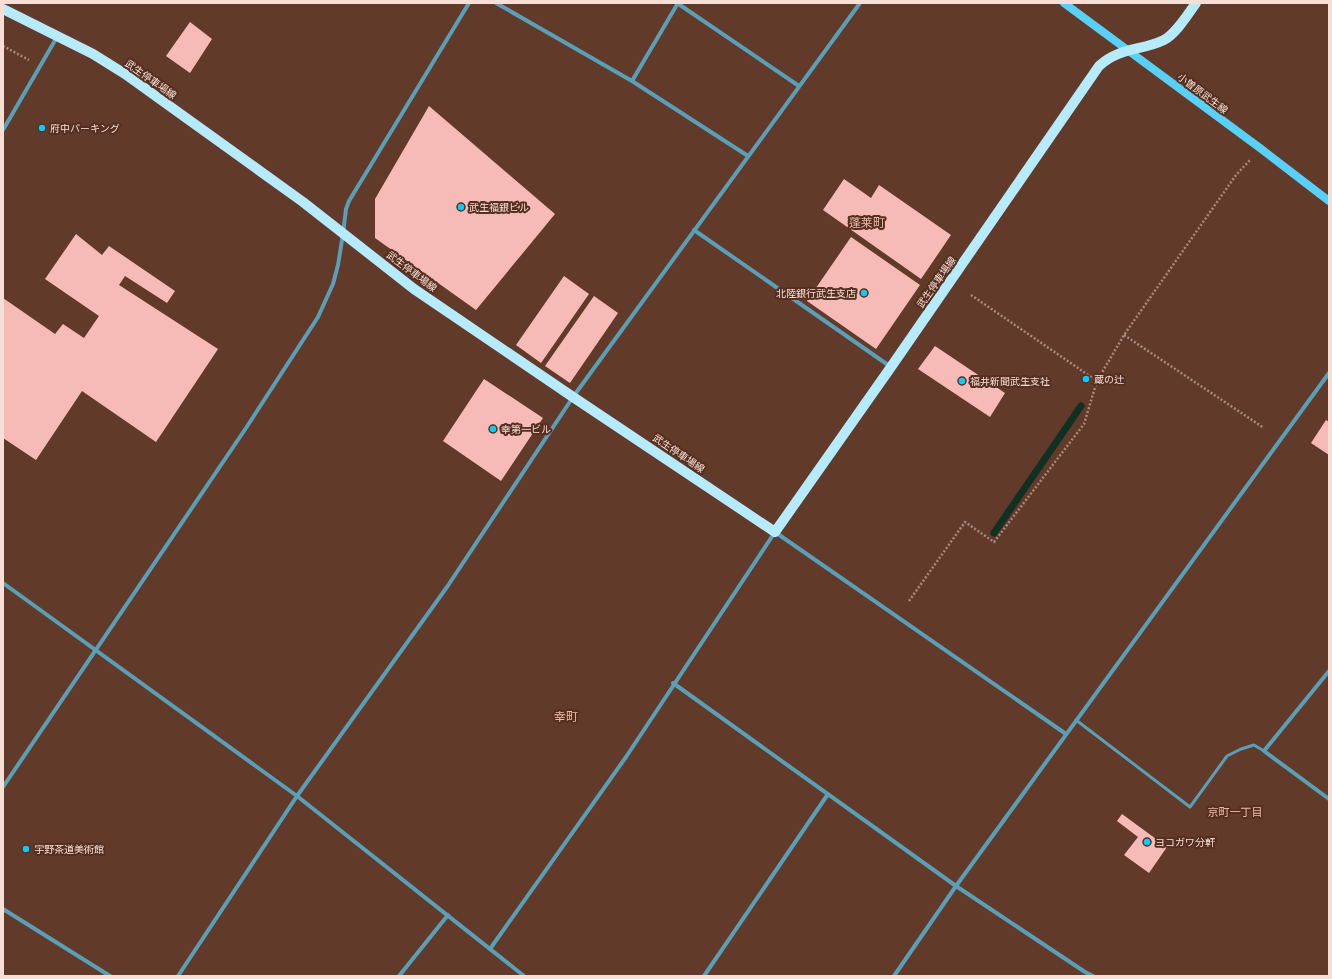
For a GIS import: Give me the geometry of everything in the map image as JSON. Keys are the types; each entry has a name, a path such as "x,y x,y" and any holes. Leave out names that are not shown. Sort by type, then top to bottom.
{"main road":[{"name":"小曽原武生線","path":"1064,3 1260,148 1329,202"},
{"name":"武生停車場線","path":"3,9 92,54 125,74 303,202 414,288 572,397 775,532 1099,66 1107,59 1128,50 1165,40 1174,32 1196,3"}],"street":[{"path":"3,786 95,648 246,428 318,317 332,284 338,265 346,209 352,194 469,3"},
{"path":"496,3 632,81 748,156"},
{"path":"632,81 678,3 799,86"},
{"path":"178,976 297,796 447,587 572,397 860,3"},
{"path":"3,130 58,36"},
{"path":"694,230 891,367"},
{"path":"894,976 956,886 1329,373"},
{"path":"490,949 626,756 673,683 775,532 1066,734"},
{"path":"3,583 95,648 297,796 524,976"},
{"path":"1329,671 1264,751 1329,798"},
{"path":"673,683 956,886 1093,976"},
{"path":"704,976 828,794"},
{"path":"3,909 110,976"},
{"path":"399,976 448,915"}],"lane":[{"path":"1076,720 1190,807 1227,756 1241,749 1254,745 1264,751"}],"path":[{"path":"3,46 31,61"},
{"path":"909,601 965,522 994,542 1084,424 1097,381 1124,335 1236,175 1260,148"},
{"path":"971,295 1097,381"},
{"path":"1124,335 1264,428"}],"building":[{"path":"190,22 212,39 190,73 166,56"},
{"name":"武生福銀ビル","path":"429,106 555,214 476,310 375,238 375,199"},
{"path":"844,179 871,198 879,185 951,235 921,279 823,210"},
{"path":"76,234 102,255 109,246 175,291 167,303 125,276 119,285 218,349 156,442 82,391 36,460 3,438 3,298 55,334 63,324 84,338 99,316 45,279"},
{"name":"北陸銀行武生支店","path":"851,237 920,285 876,349 807,301"},
{"path":"564,276 589,294 541,363 516,345"},
{"path":"594,296 618,313 570,383 545,366"},
{"name":"福井新聞武生支社","path":"935,346 1005,393 990,417 918,369"},
{"name":"幸第一ビル","path":"484,379 543,418 501,481 443,441"},
{"path":"1326,420 1329,422 1329,455 1311,443"},
{"name":"ヨコガワ分軒","path":"1122,814 1167,847 1149,873 1124,855 1138,837 1117,821"}],"waterway":[{"path":"994,533 1081,406"}],"place":[{"name":"府中パーキング","path":"42,128"},
{"name":"武生福銀ビル","path":"461,207"},
{"name":"北陸銀行武生支店","path":"864,293"},
{"name":"蔵の辻","path":"1086,379"},
{"name":"福井新聞武生支社","path":"962,381"},
{"name":"幸第一ビル","path":"493,429"},
{"name":"ヨコガワ分軒","path":"1147,842"},
{"name":"宇野茶道美術館","path":"26,849"}],"district":[{"name":"蓬莱町","path":"867,223"},
{"name":"幸町","path":"566,717"},
{"name":"京町一丁目","path":"1235,812"}]}
